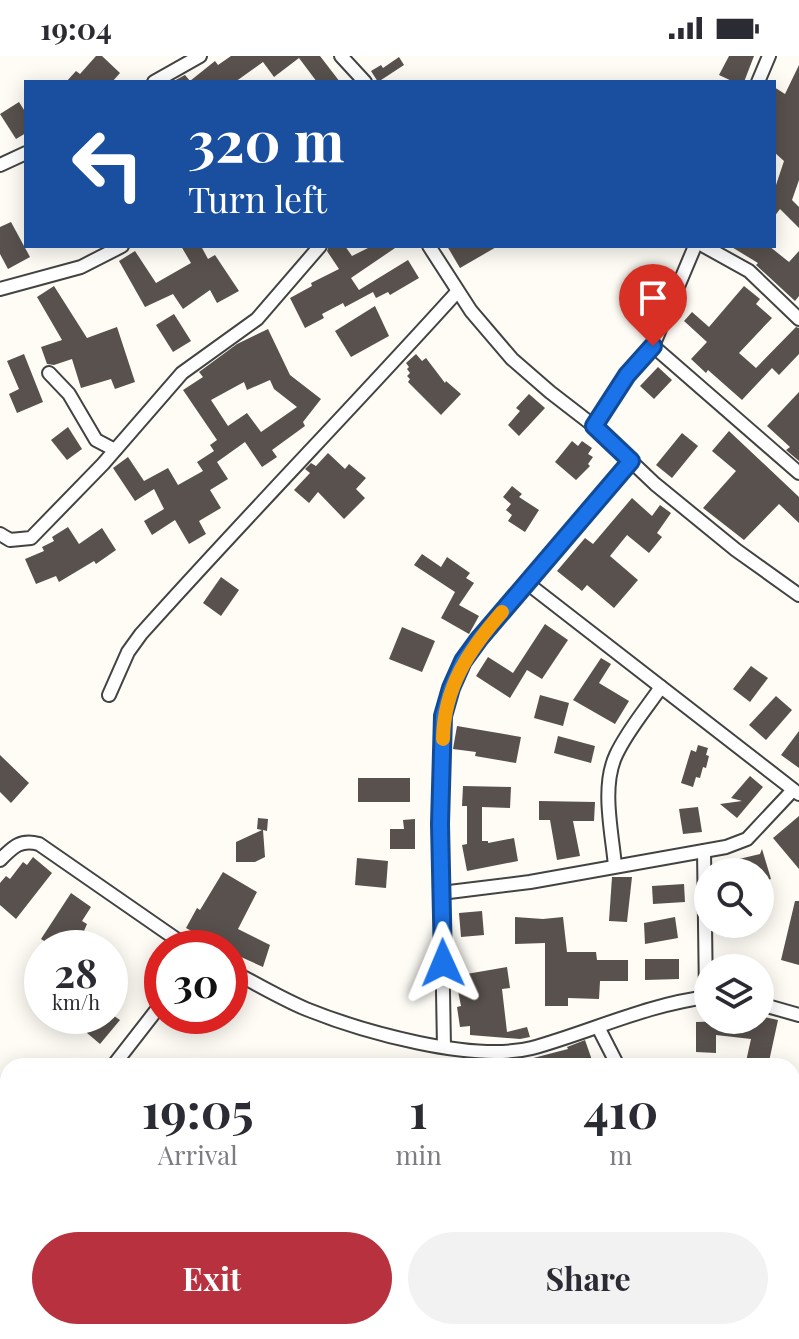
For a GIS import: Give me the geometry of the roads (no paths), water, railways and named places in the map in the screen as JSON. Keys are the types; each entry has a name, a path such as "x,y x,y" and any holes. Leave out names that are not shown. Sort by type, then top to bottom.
{"street":[{"path":"158,80 200,56"},
{"path":"341,56 363,80"},
{"path":"759,80 769,56"},
{"path":"0,165 24,154"},
{"path":"0,289 81,267 118,248"},
{"path":"0,534 10,540 31,538 115,450 182,373 257,319 318,248"},
{"path":"430,248 457,292 512,359 736,550 799,595"},
{"path":"594,426 627,375 653,346 694,248"},
{"path":"708,248 749,271 799,319"},
{"path":"109,695 128,652 141,634 457,292"},
{"path":"653,346 799,473"},
{"path":"49,373 69,394 96,440 115,450"},
{"path":"444,1047 441,893 443,716 451,688 463,661 631,461"},
{"path":"441,893 530,882 726,847 747,839 796,792 527,583"},
{"path":"615,866 609,783 611,770 623,742 661,687"},
{"path":"0,860 20,843 28,841 39,844 163,930"},
{"path":"704,851 706,954"},
{"path":"248,979 307,1009 370,1030 444,1047 505,1053 694,1001"},
{"path":"774,1008 799,1015"},
{"path":"119,1058 144,1026"},
{"path":"598,1027 614,1058"}]}
